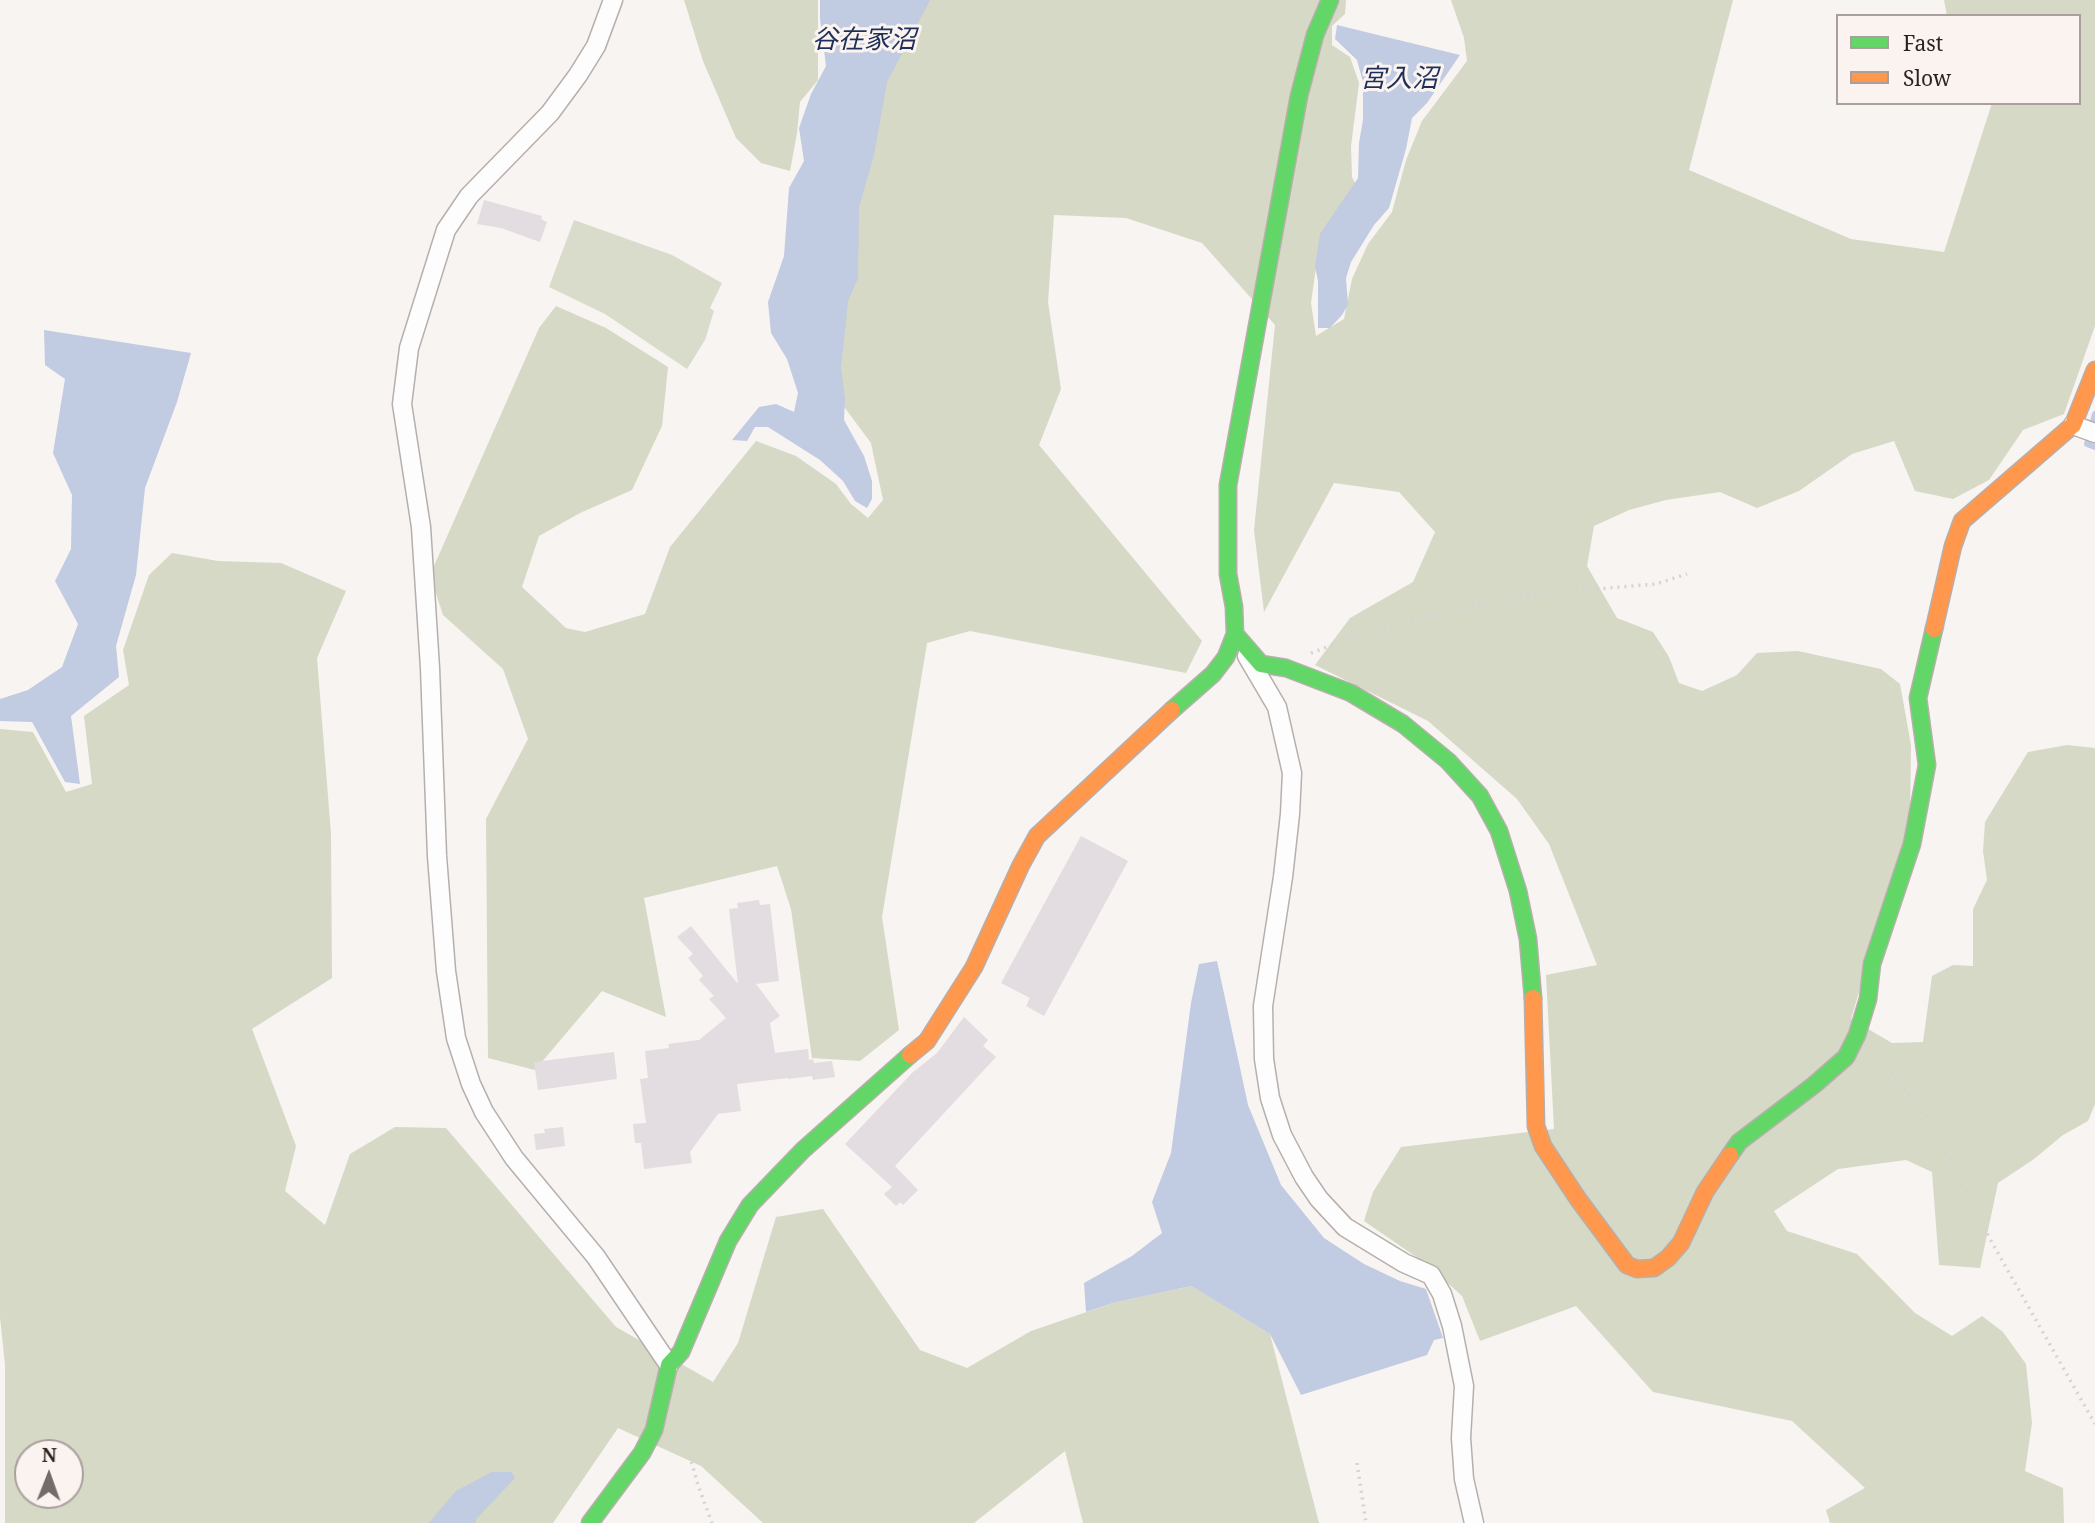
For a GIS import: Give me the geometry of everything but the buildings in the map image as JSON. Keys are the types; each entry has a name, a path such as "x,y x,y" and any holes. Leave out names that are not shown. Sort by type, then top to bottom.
{"street":[{"path":"613,0 596,46 571,85 550,113 469,196 446,230 409,348 402,404 421,527 438,869 446,971 456,1038 471,1084 484,1112 514,1158 596,1257 669,1365"},
{"path":"590,1523 642,1453 654,1430 669,1365 681,1352 728,1241 750,1205 803,1150 888,1071 927,1041 974,967 1037,836 1213,674 1226,657 1235,635 1234,607 1228,574 1227,485 1299,96 1315,35 1330,0"},
{"path":"1235,635 1261,664 1286,668 1351,693 1403,724 1448,761 1480,796 1499,831 1518,891 1528,939 1534,1004 1536,1126 1543,1146 1578,1199 1628,1265 1637,1269 1654,1268 1668,1258 1681,1243 1705,1192 1739,1142 1814,1086 1846,1057 1859,1030 1868,999 1872,964 1912,844 1927,765 1918,698 1953,546 1962,521 2073,425 2095,370"},
{"path":"2073,425 2095,433"},
{"path":"1235,635 1277,707 1292,773 1283,877 1263,1006 1264,1059 1270,1098 1282,1135 1319,1199 1345,1227 1364,1240 1431,1275 1442,1294 1452,1326 1464,1387 1461,1438 1464,1479 1474,1523"}],"path":[{"path":"1286,668 1305,655 1364,633 1513,596 1656,584 1687,574"},
{"path":"1859,1030 1934,1128 1990,1239 2095,1424"},
{"path":"660,1409 687,1446 712,1523"},
{"path":"1357,1463 1366,1523"}],"green space":[{"path":"684,0 818,0 818,80 800,102 790,171 761,163 736,138 703,61"},
{"path":"900,0 1346,0 1345,14 1332,26 1332,45 1350,57 1359,83 1351,146 1352,177 1363,199 1316,267 1311,303 1316,336 1344,319 1352,279 1368,244 1392,212 1406,160 1422,121 1467,61 1464,38 1451,0 1733,0 1689,170 1851,239 1944,252 1991,105 2081,105 2081,14 1947,14 1944,0 2095,0 2095,326 2064,414 2023,430 1989,480 1953,499 1915,491 1894,441 1852,454 1799,491 1757,508 1720,492 1666,500 1629,510 1594,526 1587,566 1617,618 1653,632 1669,657 1679,683 1702,691 1737,675 1757,653 1798,651 1881,669 1900,684 1911,745 1910,819 1851,1019 1892,1043 1923,1042 1932,976 1953,965 1973,966 1973,909 1987,880 1983,851 1985,822 2028,752 2067,745 2095,748 2095,1104 2088,1121 2063,1135 1998,1183 1980,1268 1939,1265 1932,1172 1906,1160 1838,1169 1774,1211 1787,1231 1857,1254 1915,1313 1952,1336 1982,1316 2003,1332 2026,1364 2032,1423 2025,1471 2063,1488 2064,1523 1830,1523 1826,1510 1865,1488 1792,1421 1653,1392 1576,1306 1480,1341 1462,1296 1428,1265 1364,1221 1373,1192 1401,1147 1554,1129 1546,975 1597,965 1549,844 1517,799 1428,721 1315,665 1350,618 1413,582 1435,532 1399,492 1334,483 1264,612 1254,530 1275,325 1202,243 1126,218 1054,215 1048,302 1061,389 1039,445 1202,641 1186,673 970,631 927,643 882,917 899,1030 860,1061 812,1058 791,909 777,866 644,898 666,1017 602,991 535,1070 488,1058 486,819 528,739 503,669 443,615 430,575 539,328 556,306 606,328 668,367 662,426 632,490 580,513 539,536 522,587 566,628 585,632 645,614 670,547 756,441 796,456 836,484 851,504 868,518 883,500 871,443 842,404 836,361 859,175"},
{"path":"574,220 672,255 722,283 710,308 714,311 705,340 687,369 605,314 549,287"},
{"path":"172,553 218,561 281,563 346,591 317,658 331,834 332,978 252,1029 296,1146 285,1191 325,1225 350,1154 395,1127 446,1128 616,1327 713,1382 738,1343 776,1217 823,1209 920,1350 967,1368 1031,1331 1113,1303 1191,1286 1270,1334 1319,1523 1083,1523 1065,1451 974,1523 763,1523 701,1466 618,1428 553,1523 5,1523 5,1365 0,1317 0,729 33,732 66,792 92,784 84,716 129,685 123,650 149,575"}],"water":[{"name":"谷在家沼","path":"820,0 930,0 887,82 874,155 859,207 858,278 848,301 841,368 845,399 844,420 864,456 872,481 872,499 867,508 855,501 843,481 820,460 768,427 755,427 747,441 732,440 759,407 776,404 794,412 798,393 787,359 771,333 768,302 784,256 789,188 804,161 799,128 811,94 826,66"},
{"name":"宮入沼","path":"1337,25 1460,55 1427,103 1412,118 1389,208 1374,225 1351,262 1346,278 1348,305 1330,328 1318,328 1318,281 1315,267 1320,234 1358,178 1363,120 1363,82 1357,60 1335,39"},
{"path":"44,330 191,353 177,402 145,488 136,575 116,646 119,677 71,716 80,784 65,782 32,722 0,721 0,699 28,690 62,667 78,624 55,581 71,549 72,495 53,453 65,379 45,365"},
{"path":"1217,961 1248,1105 1281,1185 1324,1238 1364,1264 1400,1281 1426,1289 1443,1338 1434,1340 1427,1355 1301,1395 1270,1334 1191,1286 1113,1303 1086,1312 1084,1283 1132,1256 1162,1233 1152,1202 1171,1153 1191,1003 1199,964"},
{"path":"492,1472 511,1472 515,1478 475,1523 429,1523 456,1491"}],"waterway":[{"path":"2095,414 2087,444 2095,447"}],"traffic: fast":[{"path":"1172,710 1213,674 1226,657 1235,634 1234,607 1228,574 1228,485 1299,96 1315,35 1330,0"},
{"path":"1730,1155 1739,1142 1846,1057 1857,1035 1868,999 1872,964 1912,844 1927,765 1918,698 1934,629"},
{"path":"1235,634 1261,664 1286,668 1351,693 1403,724 1448,761 1480,796 1499,831 1518,891 1528,939 1533,998"},
{"path":"590,1523 642,1453 654,1430 669,1365 681,1352 728,1241 750,1205 803,1150 910,1055"}],"traffic: slow":[{"path":"1934,629 1953,546 1962,521 2073,425 2095,370"},
{"path":"910,1055 927,1041 974,967 1037,836 1172,710"},
{"path":"1533,998 1536,1126 1543,1146 1627,1265 1637,1269 1654,1268 1668,1258 1681,1243 1705,1192 1730,1155"}]}
